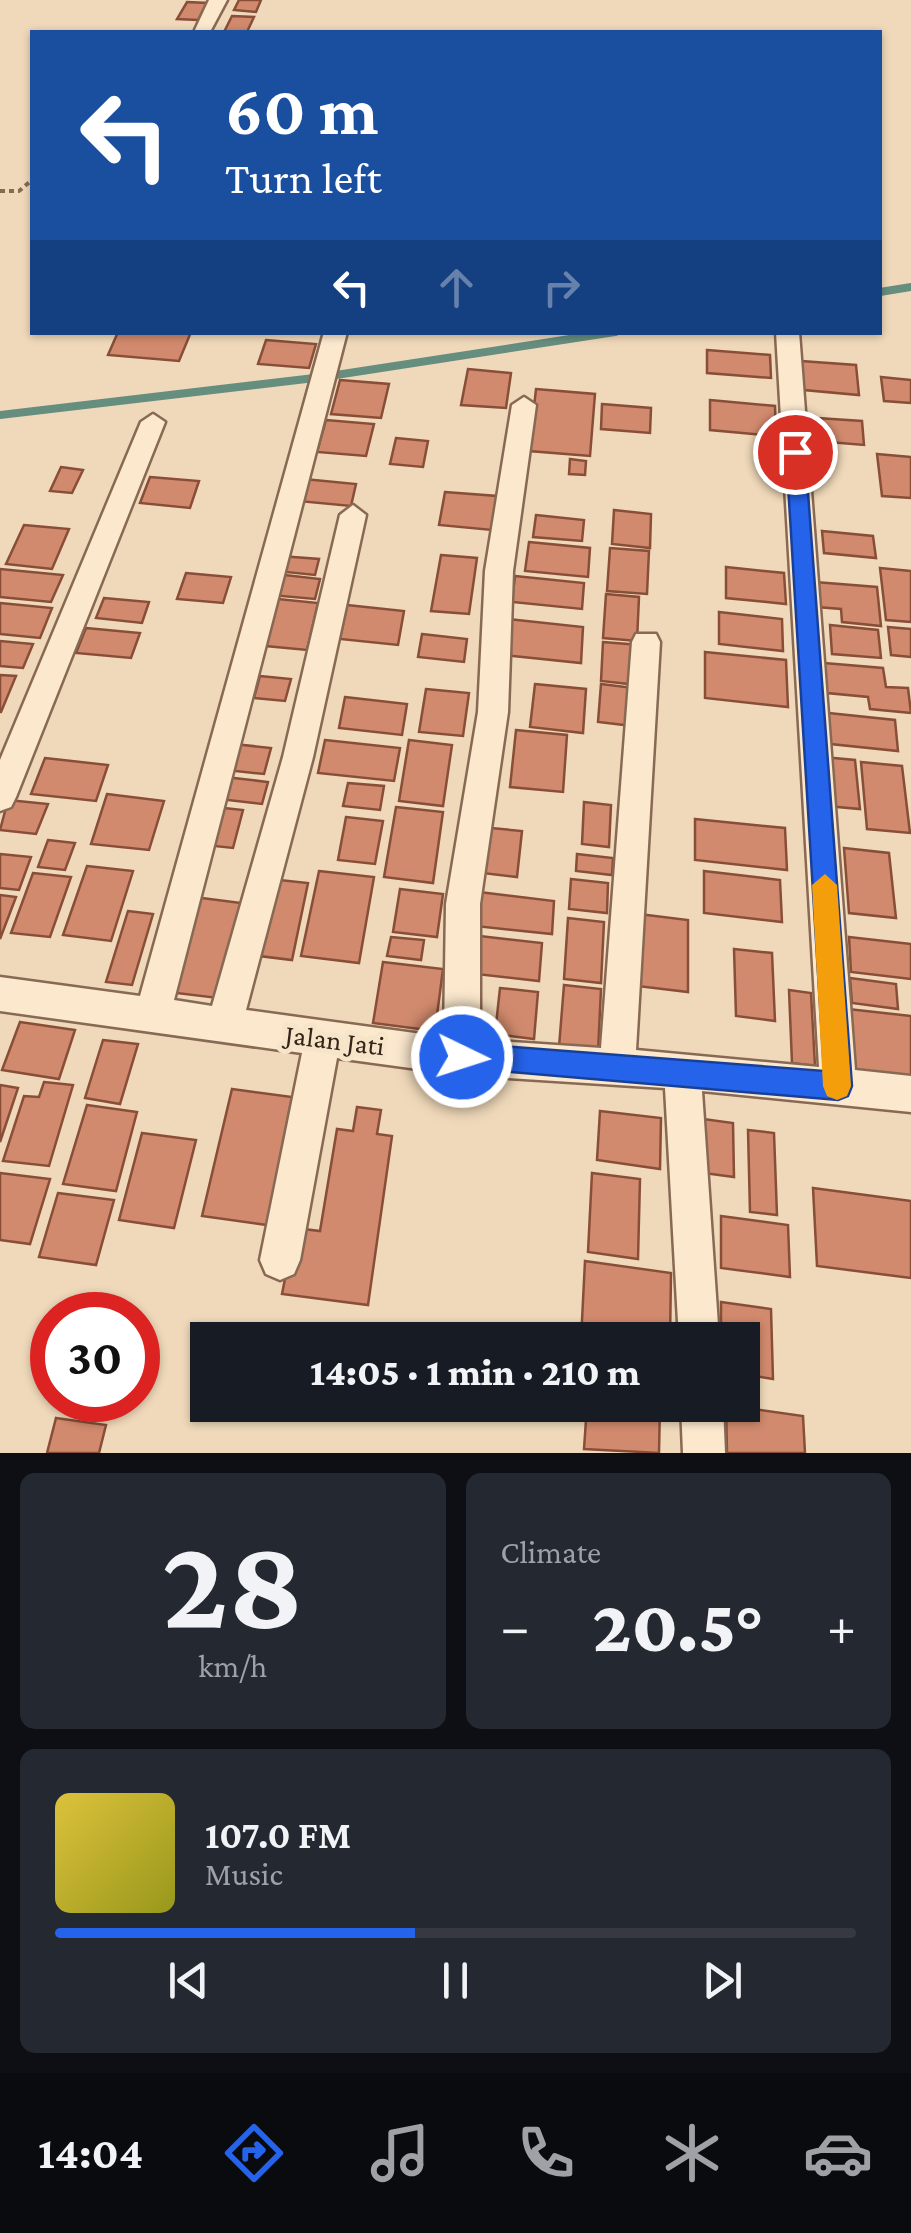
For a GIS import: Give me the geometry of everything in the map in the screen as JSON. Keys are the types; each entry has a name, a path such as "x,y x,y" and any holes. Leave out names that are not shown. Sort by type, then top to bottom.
{"street":[{"path":"203,30 218,0"},
{"path":"153,1014 335,335"},
{"path":"787,335 838,1086"},
{"path":"462,1057 463,904 494,712 499,571 524,405"},
{"path":"0,797 153,422"},
{"path":"224,1026 298,757 353,515"},
{"path":"616,1069 646,642"},
{"name":"Jalan Jati","path":"0,994 462,1057 682,1071 911,1094"},
{"path":"280,1260 323,1038"},
{"path":"682,1071 698,1322"},
{"path":"703,1422 704,1453"}],"path":[{"path":"0,191 19,191 30,182"}],"building":[{"path":"239,0 261,0 256,12 234,10"},
{"path":"187,2 207,3 198,20 177,19"},
{"path":"232,16 254,17 248,30 225,30"},
{"path":"117,335 190,335 179,361 108,355"},
{"path":"266,340 316,344 309,368 258,364"},
{"path":"707,350 770,355 771,378 707,373"},
{"path":"801,361 856,365 859,395 804,390"},
{"path":"468,369 511,373 506,408 461,405"},
{"path":"881,377 911,380 911,403 884,401"},
{"path":"340,380 389,384 381,418 331,414"},
{"path":"536,389 595,394 590,456 529,451"},
{"path":"710,400 775,406 776,436 710,430"},
{"path":"602,404 651,408 650,433 601,429"},
{"path":"802,417 862,421 864,445 804,440"},
{"path":"326,420 374,424 366,456 317,452"},
{"path":"396,438 428,441 423,467 390,464"},
{"path":"877,454 911,457 911,498 882,496"},
{"path":"570,459 586,461 585,475 569,474"},
{"path":"61,467 83,470 72,493 50,491"},
{"path":"150,477 199,481 190,508 140,503"},
{"path":"304,479 356,484 351,506 298,501"},
{"path":"445,492 497,496 492,530 439,525"},
{"path":"614,510 651,514 650,548 612,544"},
{"path":"536,515 584,520 582,541 533,537"},
{"path":"24,525 69,529 52,569 6,564"},
{"path":"822,531 873,536 876,558 824,553"},
{"path":"529,542 590,548 588,577 525,571"},
{"path":"610,548 649,551 647,594 607,591"},
{"path":"441,555 477,558 469,614 431,611"},
{"path":"280,556 319,559 315,575 276,571"},
{"path":"726,567 784,573 786,604 726,598"},
{"path":"880,568 911,571 911,622 886,620"},
{"path":"0,569 63,575 51,602 0,597"},
{"path":"186,573 231,577 223,603 177,599"},
{"path":"276,574 320,579 315,599 270,595"},
{"path":"515,576 584,583 582,609 512,602"},
{"path":"815,582 877,587 881,626 842,622 841,609 817,607"},
{"path":"606,594 639,597 637,641 603,638"},
{"path":"104,598 149,602 142,623 96,618"},
{"path":"268,598 318,603 307,650 255,645"},
{"path":"0,603 52,608 40,638 0,634"},
{"path":"347,605 404,611 398,645 340,639"},
{"path":"719,612 782,619 783,651 719,644"},
{"path":"508,619 583,627 581,663 503,655"},
{"path":"830,625 878,630 881,658 832,654"},
{"path":"888,627 911,629 911,657 891,655"},
{"path":"86,628 140,633 131,658 76,653"},
{"path":"422,634 467,639 464,662 418,657"},
{"path":"0,641 33,644 23,668 0,666"},
{"path":"603,642 640,645 638,685 601,681"},
{"path":"705,652 786,660 788,707 705,698"},
{"path":"824,663 883,668 886,687 908,688 911,713 870,709 868,697 827,693"},
{"path":"0,675 16,676 1,712 0,712"},
{"path":"260,676 291,679 285,701 254,698"},
{"path":"535,684 586,689 583,733 530,727"},
{"path":"601,684 634,688 633,726 598,722"},
{"path":"426,689 469,693 463,736 419,732"},
{"path":"345,697 407,704 402,735 339,728"},
{"path":"819,712 895,720 898,751 821,743"},
{"path":"516,730 567,735 563,792 510,787"},
{"path":"325,740 400,748 394,781 318,773"},
{"path":"409,740 452,745 443,806 399,801"},
{"path":"234,744 271,748 264,774 226,770"},
{"path":"823,757 855,760 860,809 827,806"},
{"path":"45,758 108,765 96,801 31,794"},
{"path":"861,762 902,766 910,833 867,829"},
{"path":"225,777 268,782 262,804 219,799"},
{"path":"348,783 384,786 380,810 343,806"},
{"path":"107,794 164,801 149,850 91,844"},
{"path":"8,800 48,804 36,834 0,830"},
{"path":"584,802 611,805 609,847 582,844"},
{"path":"215,807 243,810 233,848 205,845"},
{"path":"396,807 443,812 433,883 384,877"},
{"path":"346,817 383,821 375,864 338,860"},
{"path":"695,819 785,828 787,870 695,860"},
{"path":"480,827 522,831 517,877 474,872"},
{"path":"48,840 75,843 65,870 38,867"},
{"path":"844,848 889,853 896,918 849,913"},
{"path":"0,854 31,857 19,890 0,888"},
{"path":"577,854 613,858 612,875 576,871"},
{"path":"87,866 133,871 111,941 63,935"},
{"path":"319,871 374,877 359,963 301,956"},
{"path":"704,871 780,880 782,922 704,913"},
{"path":"33,873 71,877 50,937 11,933"},
{"path":"270,879 308,883 292,960 251,955"},
{"path":"571,879 608,883 607,913 569,909"},
{"path":"400,889 443,894 437,937 393,932"},
{"path":"479,892 554,901 552,934 475,926"},
{"path":"0,895 16,897 0,939"},
{"path":"194,897 249,904 226,999 168,992"},
{"path":"128,911 153,914 132,985 106,982"},
{"path":"639,914 688,920 688,992 637,986"},
{"path":"568,918 604,922 601,983 564,979"},
{"path":"471,935 542,943 539,981 467,973"},
{"path":"391,937 424,940 421,960 387,956"},
{"path":"849,937 911,944 911,979 851,972"},
{"path":"734,949 772,953 775,1021 736,1016"},
{"path":"383,962 443,969 435,1031 373,1023"},
{"path":"850,978 896,984 898,1009 852,1003"},
{"path":"564,985 601,989 598,1052 559,1047"},
{"path":"500,988 538,992 534,1039 495,1034"},
{"path":"789,990 811,993 815,1066 792,1063"},
{"path":"839,1008 911,1016 911,1084 844,1076"},
{"path":"20,1022 75,1030 59,1079 2,1070"},
{"path":"103,1040 138,1044 120,1104 85,1098"},
{"path":"44,1082 73,1085 49,1166 3,1161 24,1096 39,1097"},
{"path":"0,1085 18,1088 0,1142"},
{"path":"232,1089 292,1097 267,1225 202,1216"},
{"path":"87,1105 137,1112 116,1191 63,1184"},
{"path":"357,1107 381,1110 377,1134 392,1136 368,1305 282,1294 295,1228 320,1231 337,1129 353,1131"},
{"path":"600,1111 661,1118 660,1169 597,1160"},
{"path":"696,1118 733,1123 734,1177 696,1172"},
{"path":"748,1130 774,1133 777,1215 750,1212"},
{"path":"142,1133 196,1140 174,1228 119,1220"},
{"path":"0,1173 50,1179 30,1244 0,1240"},
{"path":"592,1173 640,1179 638,1259 588,1252"},
{"path":"813,1188 911,1201 911,1278 817,1266"},
{"path":"58,1193 114,1200 96,1265 39,1257"},
{"path":"721,1216 788,1225 790,1277 721,1268"},
{"path":"585,1261 671,1273 670,1322 582,1322"},
{"path":"721,1302 771,1309 773,1379 760,1377 760,1322 721,1322"},
{"path":"760,1410 803,1416 805,1453 727,1453 726,1422 760,1422"},
{"path":"55,1422 106,1425 99,1453 47,1453"},
{"path":"586,1422 660,1422 659,1453 584,1449"}],"waterway":[{"path":"882,292 911,287"},
{"path":"0,415 323,377 596,335"}],"slow traffic":[{"path":"825,885 837,1086"}],"route":[{"path":"462,1057 838,1086 795,452"}]}
